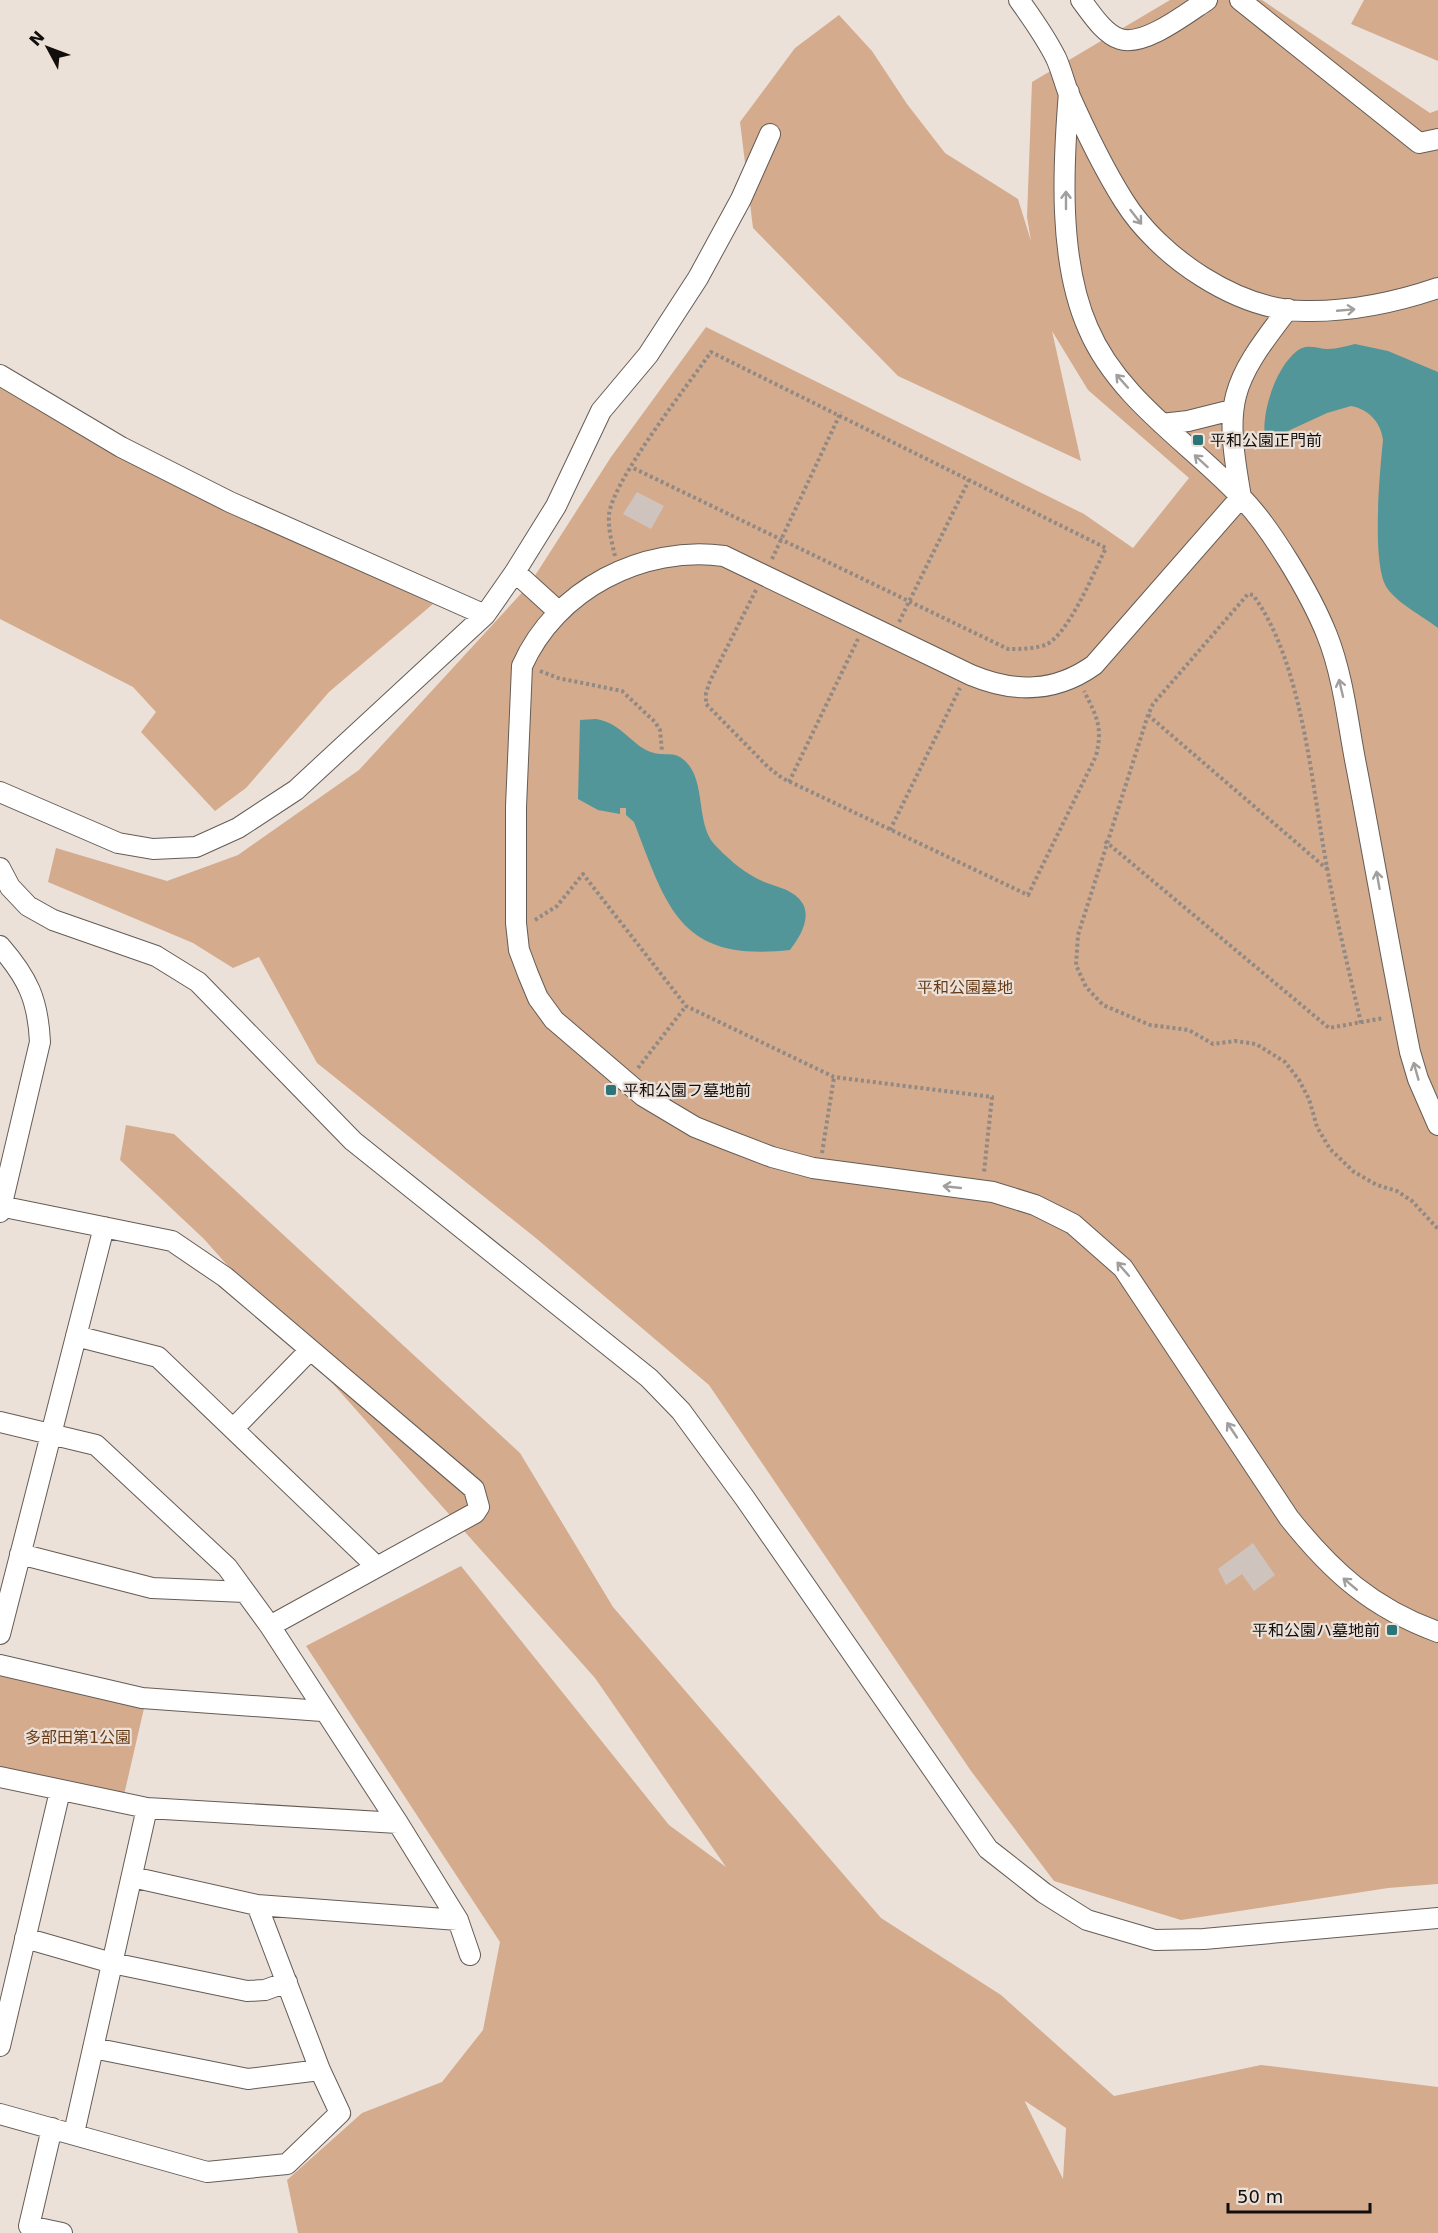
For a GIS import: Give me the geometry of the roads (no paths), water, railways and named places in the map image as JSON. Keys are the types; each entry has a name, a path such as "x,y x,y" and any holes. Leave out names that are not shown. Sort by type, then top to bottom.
{"street":[{"path":"1019,0 1056,57 1069,92 1124,202 1147,231 1180,262 1208,280 1265,304 1302,311 1375,307 1438,288"},
{"path":"1081,0 1106,30 1120,40 1129,40 1156,32 1206,0"},
{"path":"1240,0 1419,143 1438,139"},
{"path":"1069,92 1066,223 1077,297 1098,349 1116,375 1162,424 1241,497 1274,540 1327,635 1353,741 1403,1014 1418,1078 1438,1125"},
{"path":"2,798 118,843 153,849 196,847 238,828 296,790 484,615 515,572 556,506 602,411 648,355 698,278 741,199 770,134"},
{"path":"1241,497 1234,457 1232,410 1234,398 1251,359 1288,309"},
{"path":"0,375 121,447 230,502 484,615"},
{"path":"1162,424 1188,421 1232,410"},
{"path":"1241,497 1094,665 1077,677 1051,686 1013,689 993,684 724,556 699,552 671,554 618,570 594,585 559,612 529,651 522,666 518,748 516,923 519,950 538,998 554,1020 643,1096 695,1126 772,1157 819,1169 982,1191 1035,1205 1073,1224 1123,1268 1289,1518 1336,1573 1374,1601 1384,1614 1395,1621 1416,1631 1436,1631"},
{"path":"515,572 559,612"},
{"path":"0,868 10,887 28,906 53,920 156,956 198,982 353,1141 649,1378 681,1411 744,1497 988,1849 1044,1893 1087,1920 1155,1940 1204,1939 1438,1918"},
{"path":"0,946 30,987 39,1014 40,1042 0,1208 172,1241 225,1277 474,1490 478,1498 479,1507 475,1514 270,1626"},
{"path":"603,1063 606,1075 627,1094 643,1096"},
{"path":"0,1634 104,1227"},
{"path":"76,1336 158,1356 377,1567"},
{"path":"234,1429 310,1350"},
{"path":"0,1422 96,1445 227,1567 270,1626 322,1711 398,1823 458,1920 470,1955"},
{"path":"20,1554 152,1588 245,1592"},
{"path":"0,1665 142,1698 322,1711"},
{"path":"0,1777 147,1808 398,1823"},
{"path":"0,2046 6,1995 25,1938 60,1791"},
{"path":"74,2133 147,1808"},
{"path":"132,1877 257,1905 458,1920"},
{"path":"0,2114 207,2172 287,2164 340,2113 320,2070 257,1905"},
{"path":"25,1938 112,1963 247,1991 265,1990 287,1982"},
{"path":"93,2048 248,2079 320,2070"},
{"path":"52,2128 29,2226 62,2233"}],"water":[{"path":"1355,344 1388,351 1438,372 1438,628 1392,594 1382,576 1379,559 1378,516 1383,440 1380,428 1373,417 1351,406 1327,413 1288,431 1276,441 1270,442 1265,437 1264,427 1272,389 1284,365 1292,356 1300,349 1307,347 1331,349"},
{"path":"596,719 614,725 647,750 680,757 691,768 699,789 708,835 714,844 745,871 762,881 794,894 803,904 805,922 790,950 753,952 724,948 702,938 684,924 670,905 657,881 634,822 626,815 626,808 620,808 620,814 598,810 578,799 580,720"}],"place":[{"name":"平和公園正門前","path":"1198,440"},
{"name":"平和公園フ墓地前","path":"611,1090"},
{"name":"平和公園ハ墓地前","path":"1392,1630"}],"park label":[{"name":"平和公園墓地","path":"965,987"},
{"name":"多部田第1公園","path":"78,1737"}]}
